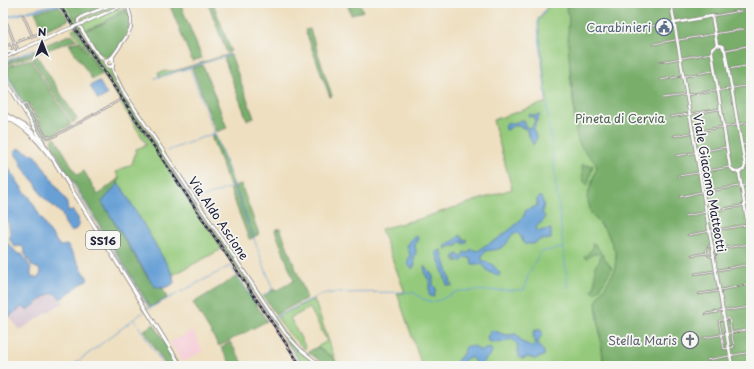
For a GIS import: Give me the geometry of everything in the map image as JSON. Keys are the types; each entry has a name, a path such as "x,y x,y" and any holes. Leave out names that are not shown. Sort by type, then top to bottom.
{"main road":[{"name":"SS16","path":"3,115 27,127 43,142 181,366"},
{"name":"SS16","path":"3,115 33,135 61,171"}],"street":[{"path":"113,71 95,51 82,32 78,24 78,20 82,16 116,3"},
{"path":"3,59 18,51 129,3 128,10 131,18 131,27 127,36 111,60 113,71"},
{"path":"654,7 671,3"},
{"name":"Viale Giacomo Matteotti","path":"671,3 732,366"},
{"path":"121,6 128,10"},
{"path":"652,26 741,11"},
{"path":"24,15 32,36"},
{"path":"712,16 717,45"},
{"path":"7,23 18,51"},
{"path":"654,44 744,29"},
{"path":"3,47 41,32"},
{"path":"11,44 14,52"},
{"path":"717,45 722,46 725,51 732,88 744,165 744,168 739,172 733,171 730,167 726,147 712,53 712,49 717,45"},
{"path":"725,51 747,46"},
{"path":"3,53 18,51"},
{"path":"659,62 712,53"},
{"path":"102,58 111,60"},
{"path":"106,62 111,60"},
{"path":"728,69 751,65"},
{"name":"Via Aldo Ascione","path":"113,71 123,90 275,317 292,341 321,366"},
{"path":"661,80 714,71"},
{"path":"3,77 43,142"},
{"path":"663,98 751,85"},
{"path":"22,106 26,104 45,135 53,137 120,100"},
{"path":"670,117 720,109"},
{"path":"674,136 751,122"},
{"path":"741,145 751,144"},
{"path":"676,156 726,147"},
{"path":"744,165 751,164"},
{"path":"678,176 730,167"},
{"path":"692,255 707,253 710,256 713,256 718,250 751,244 739,172"},
{"path":"680,197 751,184"},
{"path":"685,216 751,204"},
{"path":"688,235 749,225"},
{"path":"707,253 708,248 712,245 718,250"},
{"path":"695,274 751,264"},
{"path":"699,294 751,284"},
{"path":"705,314 751,307"},
{"path":"729,319 731,333 734,347 724,349 719,321 729,319"},
{"path":"704,338 751,330"},
{"path":"707,360 751,352"}],"shaded area":[{"path":"52,293 64,302 20,330 9,316 23,306 26,310 30,309 39,303 45,296"},
{"path":"193,331 203,351 182,362 170,342"}],"green space":[{"path":"78,3 114,3 74,18 67,5"},
{"path":"118,3 123,3 117,7 118,10 125,8 129,14 124,10 101,24 83,31 79,21 82,18"},
{"path":"169,3 180,3 202,58 192,61"},
{"path":"208,3 213,3 231,51 227,53"},
{"path":"347,3 360,3 363,11 351,15"},
{"path":"550,3 568,3 566,9 569,17 570,74 575,126 580,145 592,157 597,167 591,213 608,234 616,254 615,270 596,303 603,360 601,360 601,366 571,366 570,362 561,363 561,366 422,366 397,293 404,293 404,290 381,229 422,218 512,189 493,120 547,102 538,21"},
{"name":"Pineta di Cervia","path":"568,3 747,3 744,7 751,56 751,366 685,366 685,363 684,366 604,366 596,302 615,270 616,254 608,234 591,213 587,197 597,167 594,161 580,145 576,130 568,50 569,17 566,9"},
{"path":"61,5 67,5 74,18 82,16 78,18 77,21 83,34 98,56 111,71 121,91 280,327 298,349 320,366 303,366"},
{"path":"59,6 69,20 44,30 35,12"},
{"path":"124,11 130,15 127,33 112,57 104,57 98,51 85,31 102,24"},
{"path":"75,28 122,99 120,100 72,30"},
{"path":"310,29 332,96 330,97 305,30"},
{"path":"72,34 77,39 6,65 9,61 43,48 45,45"},
{"path":"79,41 102,74 101,75 92,79 69,44"},
{"path":"230,54 160,77 158,73 174,71"},
{"path":"231,55 254,118 247,120 224,58"},
{"path":"37,56 77,119 73,123 32,59"},
{"path":"30,59 70,122 70,126 56,132 57,134 50,137 47,135 29,104 24,103 11,81 6,67"},
{"path":"203,65 227,128 216,132 192,68"},
{"path":"123,100 222,249 173,275 121,186 118,184 119,178 116,172 132,164 136,149 147,145 120,102"},
{"path":"24,105 27,106 48,139 44,141 23,107"},
{"path":"215,134 234,185 230,186 211,136"},
{"path":"55,137 77,175 84,171 98,195 119,178 118,184 102,202 146,275 153,284 159,288 163,288 167,298 150,307 59,158 51,142"},
{"path":"582,164 589,166 593,165 587,186 583,178"},
{"path":"241,184 259,234 254,237 235,186"},
{"path":"234,187 253,238 249,239 230,189"},
{"path":"280,228 307,298 276,315 263,296 274,289 275,291 294,281 275,230"},
{"path":"592,244 595,244 612,268 599,290 594,293 592,291 595,285 595,266 600,260 600,256 598,254 593,254 586,259 584,257 593,248"},
{"path":"238,277 267,321 219,346 193,303"},
{"path":"314,299 335,359 317,347 327,341 310,308 290,318 306,348 304,349 284,328 277,317"},
{"path":"154,324 179,366 166,366 144,330"},
{"path":"230,342 245,366 232,366 221,348"},
{"path":"317,347 335,359 338,366 327,366 308,352"}],"water":[{"path":"99,81 107,95 98,100 90,86"},
{"path":"530,114 535,116 538,114 540,115 534,126 534,132 537,138 533,145 526,129 518,126 512,126 508,130 505,129 506,124 521,120 524,120 525,126 531,128 535,121 533,117 528,116"},
{"path":"18,148 36,156 65,199 68,211 73,211 78,218 79,226 72,232 65,223 62,214 43,197 36,184 23,168 14,152"},
{"path":"3,160 26,194 29,196 46,227 60,246 68,246 88,279 62,298 59,298 54,293 50,294 26,310 23,306 3,321 3,238 18,254 22,254 31,268 31,276 38,278 41,273 39,269 32,266 23,247 15,247 9,239 10,233 8,223 3,221 3,192 6,188 3,185"},
{"path":"118,184 121,186 173,275 174,283 170,286 162,288 154,286 102,202"},
{"path":"541,197 544,204 542,212 545,217 536,228 538,231 551,229 551,239 540,240 533,244 524,244 518,233 515,233 511,235 506,244 502,247 495,250 485,251 482,256 482,260 492,264 500,273 499,276 489,272 482,264 472,264 471,259 466,257 462,261 455,261 458,258 457,257 454,259 454,256 458,254 461,258 464,252 468,253 471,249 478,251 512,228 523,217 526,210 537,206 537,199"},
{"path":"460,235 463,239 467,240 466,243 463,244 463,242 459,242 458,246 452,246 445,249 447,244 455,240"},
{"path":"417,236 418,238 415,244 415,265 412,269 407,263 410,255 407,246 412,238"},
{"path":"441,250 452,286 447,285 436,252"},
{"path":"424,266 433,276 433,285 436,288 434,297 430,296 429,294 429,280 426,276"},
{"path":"493,330 505,335 516,334 522,342 533,347 536,344 533,336 534,331 541,330 543,335 539,339 538,344 544,351 544,356 534,359 529,357 521,359 519,357 517,344 512,339 497,343 488,341 487,337"},
{"path":"467,346 474,346 481,351 489,348 491,349 492,353 479,366 473,366 477,364 470,357 463,362 464,366 453,366 461,357"}],"waterway":[{"path":"3,18 50,6 69,3"},
{"path":"132,8 142,3"},
{"path":"550,3 538,19 538,29 568,288"},
{"path":"42,45 42,47 8,60 4,68 12,85 149,308"},
{"path":"191,67 230,55"},
{"path":"155,78 190,68 272,287 272,290 263,296"},
{"path":"167,151 214,133"},
{"path":"199,199 234,186"},
{"path":"259,298 272,319 327,293 413,292 423,299 431,302 440,300 458,291 524,290 528,275 540,252 563,248"},
{"path":"148,309 230,266 255,300"},
{"path":"134,319 145,311"},
{"path":"72,366 134,319 164,366"},
{"path":"273,319 304,366"}],"railway":[{"path":"58,3 301,366"}],"place":[{"name":"Carabinieri","path":"664,27"},
{"name":"Stella Maris","path":"690,340"}]}
